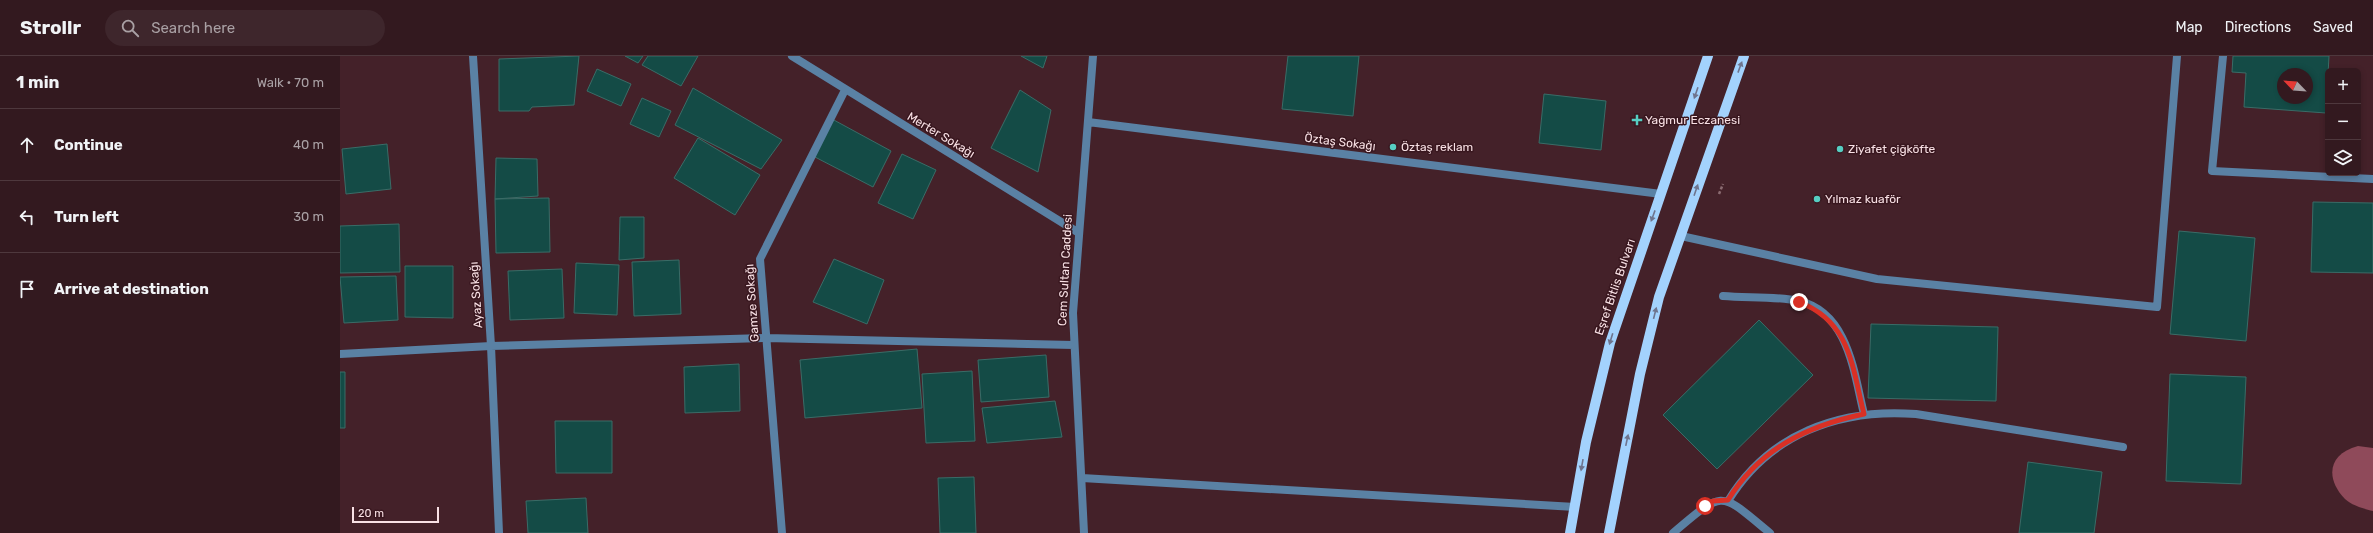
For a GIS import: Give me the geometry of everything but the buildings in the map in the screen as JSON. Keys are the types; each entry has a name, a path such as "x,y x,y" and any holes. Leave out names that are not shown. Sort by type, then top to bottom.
{"main road":[{"name":"Eşref Bitlis Bulvarı","path":"1570,533 1586,442 1610,343 1708,56"},
{"path":"1609,533 1640,374 1659,297 1744,56"}],"street":[{"name":"Ayaz Sokağı","path":"473,56 491,346 499,533"},
{"name":"Merter Sokağı","path":"792,56 1079,233"},
{"name":"Cem Sultan Caddesi","path":"1084,533 1073,313 1093,56"},
{"path":"1680,236 1876,279 2157,307 2177,56"},
{"path":"2223,56 2212,171 2373,179"},
{"name":"Gamze Sokağı","path":"782,533 760,259 845,90"},
{"name":"Öztaş Sokağı","path":"1088,122 1661,194"},
{"path":"1723,296 1799,302 1822,313 1841,334 1848,349 1864,414"},
{"path":"340,354 491,346 766,338 1074,345"},
{"path":"1728,500 1751,468 1787,440 1826,423 1864,414 1890,412 1916,414 2123,447"},
{"path":"1082,478 1575,507"},
{"path":"1673,533 1713,501 1728,500 1734,503 1770,533"}],"path":[{"path":"1717,198 1723,183"}],"shaded area":[{"path":"2358,446 2373,448 2373,511 2354,505 2345,499 2334,483 2332,475 2335,461 2340,455"}],"place":[{"name":"Yağmur Eczanesi","path":"1637,120"},
{"name":"Öztaş reklam","path":"1393,147"},
{"name":"Ziyafet çiğköfte","path":"1840,149"},
{"name":"Yılmaz kuaför","path":"1817,199"}],"route":[{"path":"1705,506 1713,501 1728,500 1738,484 1751,468 1768,453 1787,440 1826,423 1864,414 1848,349 1841,334 1831,321 1822,313 1811,306 1799,302"}]}
